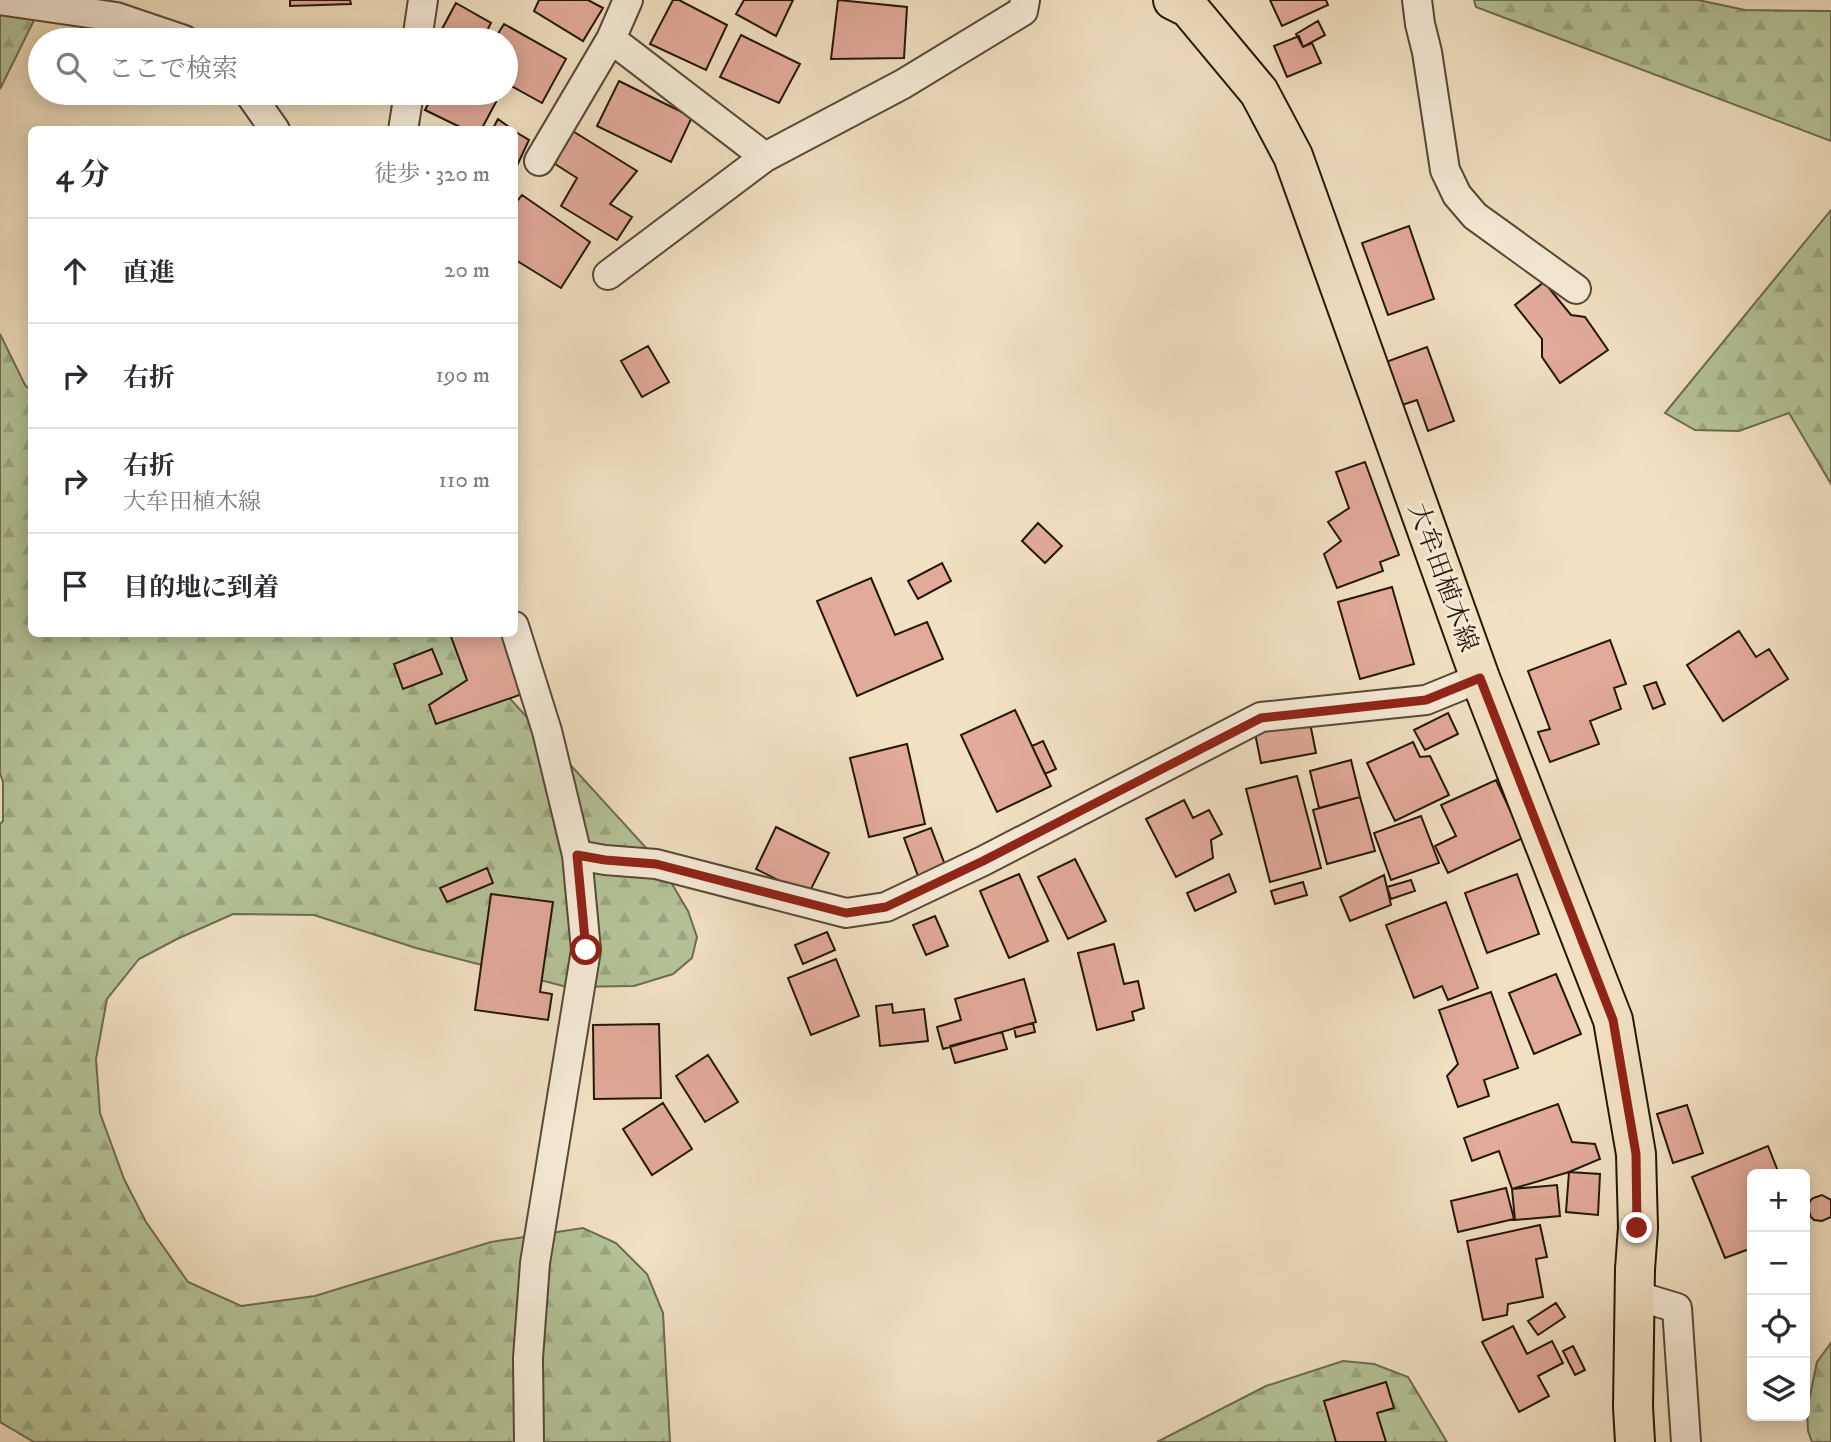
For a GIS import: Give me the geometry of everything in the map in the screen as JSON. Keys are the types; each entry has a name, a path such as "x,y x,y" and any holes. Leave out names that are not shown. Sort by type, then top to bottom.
{"main road":[{"name":"大牟田植木線","path":"1186,3 1259,92 1293,156 1480,678 1613,1020 1636,1154 1633,1407 1635,1442"}],"street":[{"path":"0,0 116,17 149,28"},
{"path":"419,28 424,0"},
{"path":"539,161 611,39 628,0"},
{"path":"608,275 765,157 914,78 1023,11 1025,0"},
{"path":"1417,0 1445,170 1457,195 1475,216 1576,289"},
{"path":"611,39 765,157"},
{"path":"257,105 272,126"},
{"path":"404,126 407,105"},
{"path":"517,637 547,731 577,855 586,950 534,1263 528,1358 528,1442"},
{"path":"577,855 656,864 846,913 886,907 983,861 1261,718 1426,700 1480,678"},
{"path":"1634,1295 1677,1308 1686,1442"}],"green space":[{"path":"0,0 44,0 28,28 0,89"},
{"path":"1474,0 1698,0 1745,10 1831,11 1831,141 1476,7"},
{"path":"1831,210 1831,484 1789,413 1739,431 1695,430 1665,413"},
{"path":"0,334 28,388 28,637 454,637 659,862 688,911 697,937 692,958 673,974 634,986 567,987 416,948 314,915 233,914 177,939 139,959 107,999 96,1059 100,1113 124,1179 146,1222 188,1282 241,1306 315,1296 491,1242 583,1228 616,1243 647,1274 663,1313 670,1442 34,1442 0,1422 0,824 3,821 3,782 0,773"},
{"path":"1831,1343 1831,1442 1812,1442 1808,1431 1810,1396 1817,1362"},
{"path":"1343,1361 1374,1364 1408,1377 1447,1442 1157,1442 1266,1386"}],"building":[{"path":"290,0 350,0 351,4 290,6"},
{"path":"539,0 588,0 603,8 583,41 534,11"},
{"path":"673,0 679,0 727,25 706,70 650,44"},
{"path":"744,0 793,0 776,36 736,14"},
{"path":"838,0 907,7 904,58 831,59"},
{"path":"1270,0 1326,0 1328,5 1282,26"},
{"path":"456,3 491,23 488,28 442,28"},
{"path":"1318,21 1325,35 1303,47 1296,34"},
{"path":"518,32 566,59 542,103 518,90"},
{"path":"741,35 800,64 779,103 720,77"},
{"path":"1299,36 1303,47 1312,43 1321,63 1287,77 1274,46"},
{"path":"619,81 692,117 671,162 597,126"},
{"path":"428,105 494,105 483,126 458,126 425,110"},
{"path":"498,119 508,126 494,126"},
{"path":"571,130 637,171 610,204 632,217 617,240 561,206 577,178 555,164"},
{"path":"518,133 529,140 518,163"},
{"path":"522,195 590,242 561,288 518,261 518,200"},
{"path":"1409,226 1434,299 1388,315 1362,243"},
{"path":"1544,282 1571,315 1585,317 1608,350 1560,383 1542,357 1542,339 1515,305"},
{"path":"648,346 669,382 642,397 621,361"},
{"path":"1427,347 1454,421 1428,431 1417,400 1399,406 1383,363"},
{"path":"1365,462 1399,555 1380,562 1383,571 1337,588 1324,554 1341,541 1328,522 1349,508 1336,472"},
{"path":"1038,523 1062,546 1045,563 1022,541"},
{"path":"942,563 951,581 918,599 908,581"},
{"path":"871,578 895,635 927,622 943,659 857,696 817,601"},
{"path":"1392,587 1414,664 1360,679 1338,602"},
{"path":"1739,631 1756,657 1769,649 1788,679 1723,721 1687,665"},
{"path":"451,637 509,637 528,692 436,724 429,705 467,680"},
{"path":"1610,640 1626,684 1614,688 1621,709 1590,721 1599,744 1550,762 1538,732 1550,729 1528,671"},
{"path":"432,649 442,674 403,689 394,664"},
{"path":"1656,682 1665,704 1653,709 1644,686"},
{"path":"1015,710 1051,786 997,812 961,735"},
{"path":"1448,713 1458,734 1425,750 1414,730"},
{"path":"1310,723 1316,753 1261,763 1255,733"},
{"path":"1043,741 1056,769 1045,774 1032,746"},
{"path":"1413,742 1420,757 1430,756 1449,795 1395,821 1367,763"},
{"path":"907,744 925,824 869,837 850,758"},
{"path":"1351,760 1360,797 1319,808 1310,771"},
{"path":"1297,776 1321,868 1270,882 1246,789"},
{"path":"1496,780 1523,838 1448,873 1435,846 1456,836 1441,805"},
{"path":"1360,797 1375,851 1327,864 1313,810"},
{"path":"1184,800 1193,818 1209,810 1222,834 1211,840 1213,858 1176,877 1146,819"},
{"path":"1421,816 1439,863 1391,880 1374,833"},
{"path":"776,827 829,853 808,895 756,869"},
{"path":"931,828 945,865 918,876 904,838"},
{"path":"1075,859 1106,921 1068,939 1038,877"},
{"path":"487,868 493,883 447,902 440,888"},
{"path":"1019,874 1048,941 1009,958 980,891"},
{"path":"1229,874 1236,892 1195,911 1187,893"},
{"path":"1517,874 1539,934 1487,953 1465,893"},
{"path":"1384,875 1391,905 1350,921 1340,897"},
{"path":"1411,880 1415,891 1391,899 1387,887"},
{"path":"1303,882 1307,895 1275,904 1271,891"},
{"path":"491,894 553,902 540,992 552,994 548,1020 475,1010"},
{"path":"1446,902 1478,988 1448,1000 1442,986 1414,998 1386,925"},
{"path":"935,916 948,946 926,955 913,925"},
{"path":"827,932 835,950 803,964 795,945"},
{"path":"1114,944 1124,984 1138,981 1144,1008 1132,1012 1134,1020 1097,1030 1078,953"},
{"path":"836,959 859,1016 811,1035 788,978"},
{"path":"1556,974 1581,1034 1534,1054 1509,993"},
{"path":"1024,979 1036,1022 943,1049 937,1027 961,1020 955,999"},
{"path":"1491,992 1518,1068 1484,1080 1489,1096 1458,1107 1447,1076 1458,1064 1439,1010"},
{"path":"892,1004 893,1013 924,1009 928,1041 880,1046 876,1006"},
{"path":"1033,1023 1035,1032 1016,1037 1014,1028"},
{"path":"659,1024 661,1098 594,1099 593,1025"},
{"path":"1002,1032 1007,1049 955,1063 950,1046"},
{"path":"708,1055 738,1102 705,1122 676,1076"},
{"path":"663,1103 692,1149 652,1175 623,1129"},
{"path":"1558,1104 1572,1142 1595,1144 1600,1159 1569,1172 1512,1189 1499,1151 1472,1161 1464,1138"},
{"path":"1687,1105 1703,1153 1673,1163 1657,1114"},
{"path":"1768,1146 1777,1169 1747,1169 1747,1250 1725,1258 1692,1177"},
{"path":"1569,1172 1600,1174 1598,1215 1566,1212"},
{"path":"1557,1185 1560,1216 1515,1220 1512,1189"},
{"path":"1506,1188 1514,1219 1458,1232 1451,1201"},
{"path":"1822,1195 1831,1200 1831,1217 1822,1221 1811,1217 1810,1201"},
{"path":"1540,1225 1547,1257 1536,1259 1543,1297 1508,1304 1507,1315 1483,1320 1467,1241"},
{"path":"1556,1303 1565,1317 1538,1335 1528,1321"},
{"path":"1513,1326 1527,1354 1552,1341 1563,1363 1538,1376 1549,1396 1519,1412 1482,1342"},
{"path":"1573,1346 1585,1370 1575,1375 1563,1351"},
{"path":"1386,1382 1394,1408 1377,1413 1386,1442 1336,1442 1324,1401"}],"route":[{"path":"586,950 577,855 656,864 846,913 886,907 983,861 1261,718 1426,700 1480,678 1613,1020 1636,1154 1637,1228"}]}
